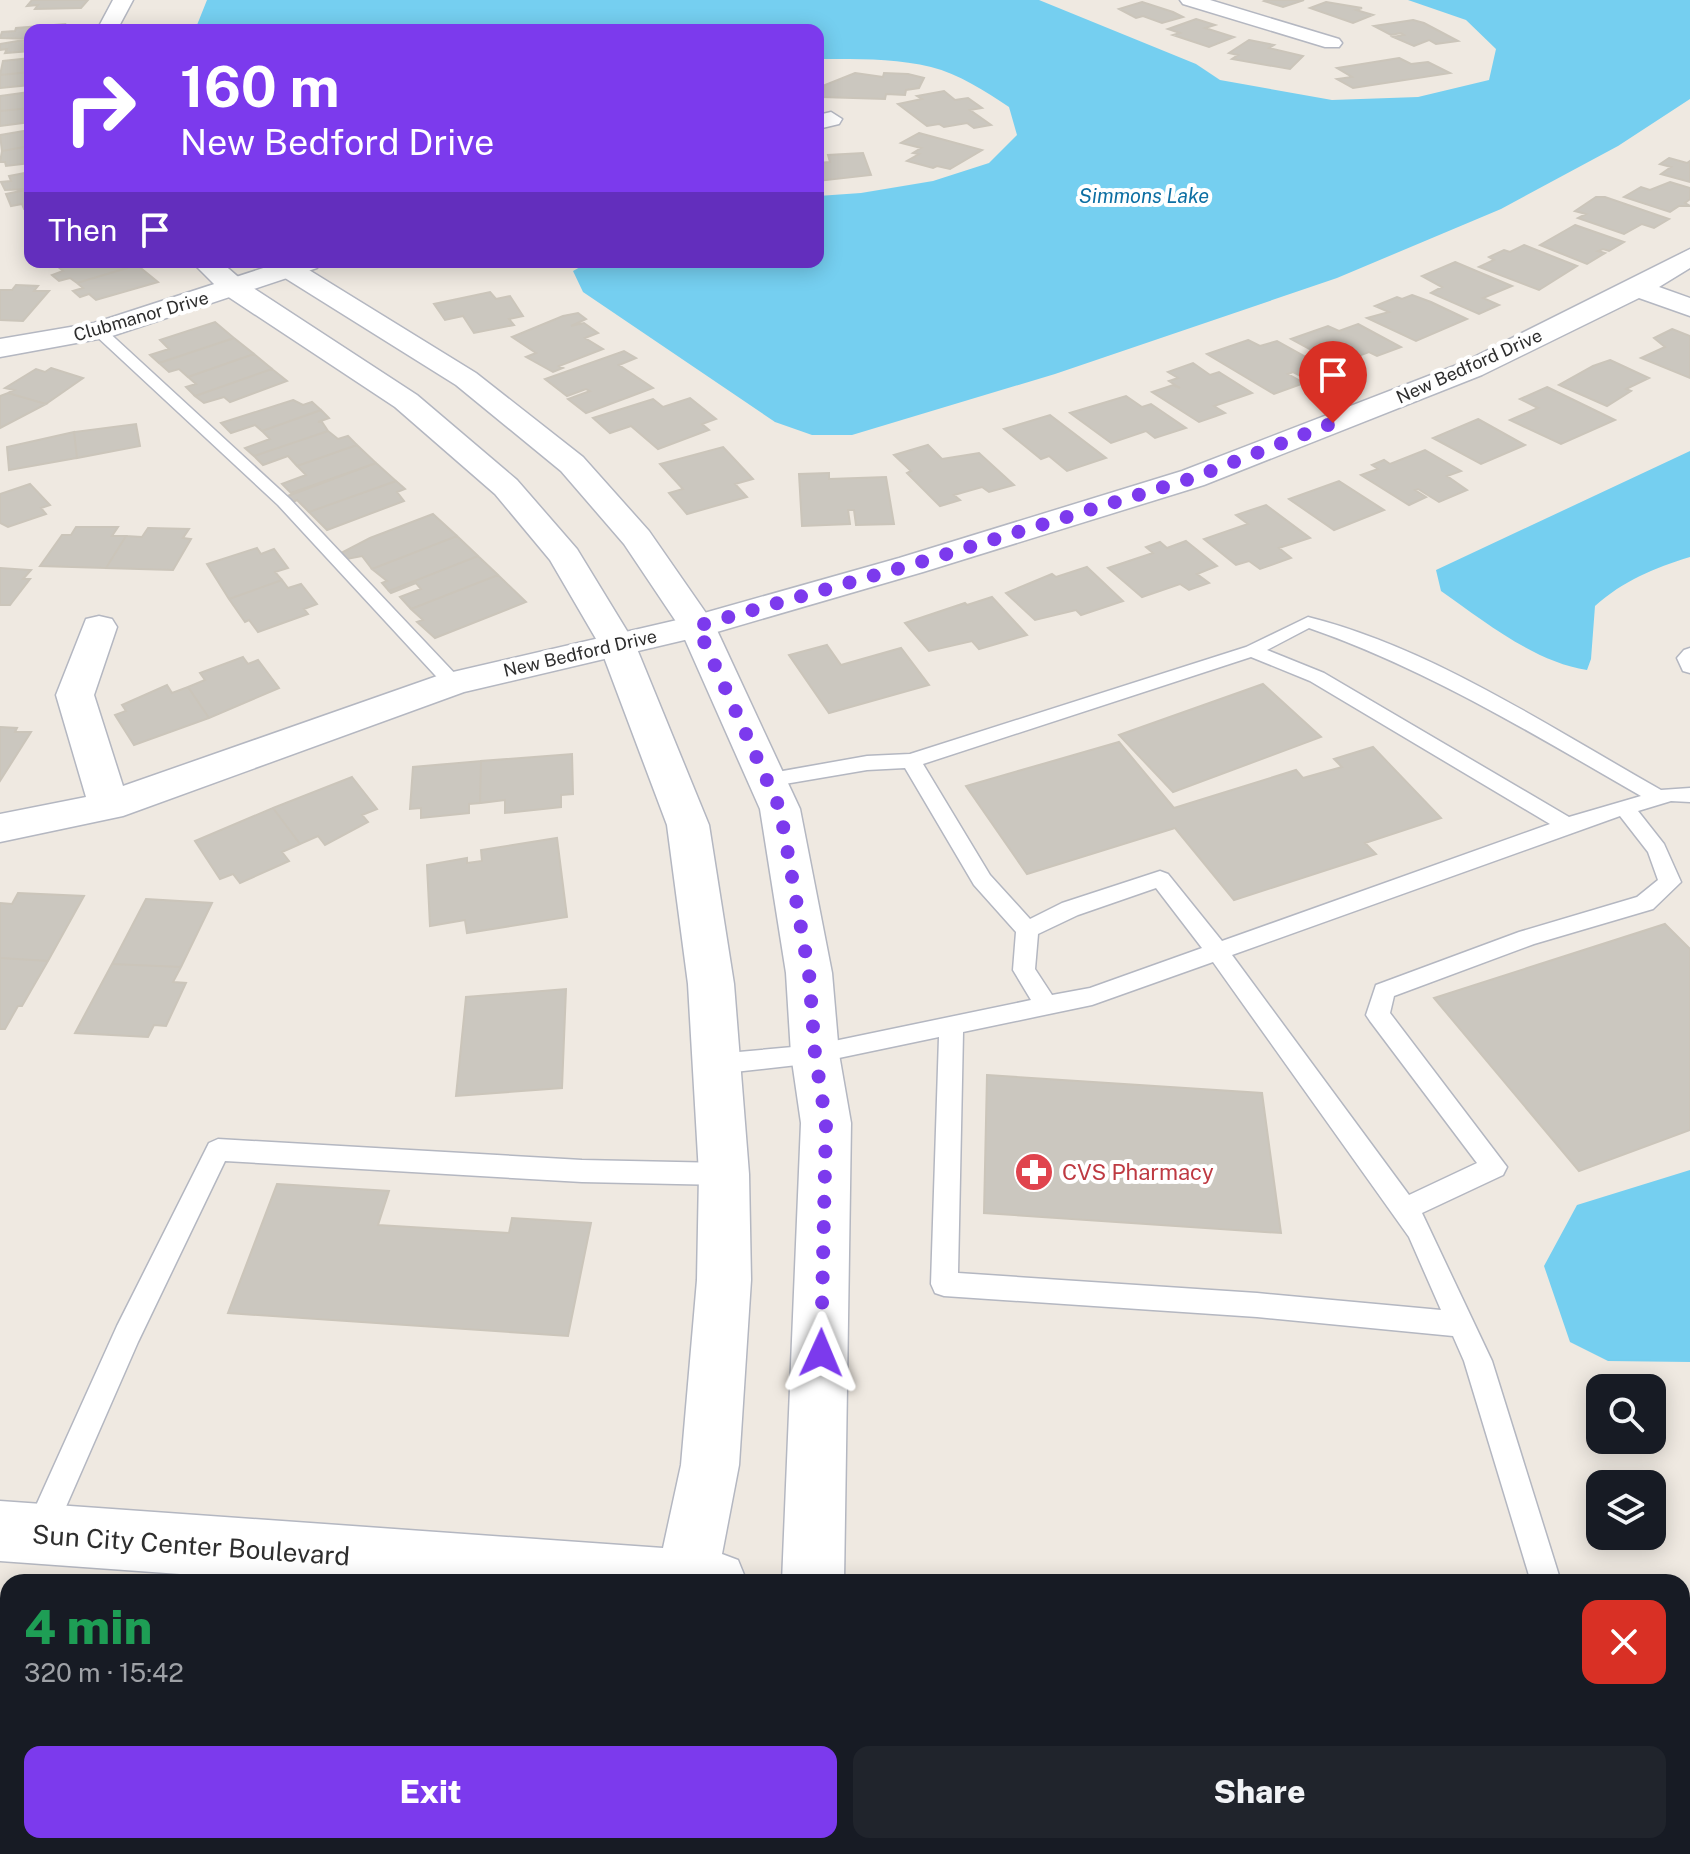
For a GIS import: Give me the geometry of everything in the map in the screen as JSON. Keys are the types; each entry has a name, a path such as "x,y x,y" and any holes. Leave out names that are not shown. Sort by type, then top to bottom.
{"street":[{"path":"110,24 123,0"},
{"path":"1190,0 1332,43"},
{"name":"New Bedford Drive","path":"0,828 109,806 453,683 697,626 911,565 1193,478 1472,369 1638,288 1690,257"},
{"path":"212,268 234,288 406,401 506,487 565,556 617,644 688,825 711,984 724,1174 724,1280 710,1465 698,1574"},
{"name":"Clubmanor Drive","path":"0,348 99,331 234,288 282,268"},
{"path":"297,268 466,379 572,464 637,538 697,626 780,809 807,958 815,1054 826,1123 813,1574"},
{"path":"1638,288 1690,308"},
{"path":"435,426 496,403"},
{"path":"99,627 75,695 109,806"},
{"name":"Sun City Center Boulevard","path":"19,1532 600,1574"}],"lane":[{"path":"99,331 284,502 453,683"},
{"path":"767,780 867,763 911,761 1252,651 1308,622 1355,637 1477,697 1660,798"},
{"path":"1252,651 1317,677 1568,826"},
{"path":"1690,654 1686,658 1690,667"},
{"path":"911,761 982,880 1027,930 1024,970 1047,1007"},
{"path":"716,1064 815,1054 1092,996 1568,826 1671,794 1690,795"},
{"path":"1405,1209 1494,1167 1378,1015 1384,991 1527,938 1645,903 1670,882 1657,849 1625,808"},
{"path":"1027,930 1070,909 1160,879 1218,952 1419,1230 1478,1361 1544,1574"},
{"path":"951,1027 944,1284 1257,1305 1462,1324"},
{"path":"19,1532 127,1335 218,1150 582,1171 724,1174"}],"water":[{"name":"Simmons Lake","path":"207,0 1039,0 1196,64 1220,80 1332,100 1418,97 1489,80 1496,49 1466,20 1408,0 1690,0 1690,99 1618,146 1501,209 1337,278 1055,374 852,435 812,435 775,422 583,292 573,271 578,268 824,268 824,196 933,181 989,163 1017,135 1009,107 962,79 931,67 889,61 824,59 824,24 197,24"},
{"path":"1690,451 1690,557 1640,576 1595,606 1591,659 1587,670 1567,666 1529,649 1441,591 1436,570"},
{"path":"1690,1170 1690,1362 1608,1361 1570,1342 1544,1266 1577,1205"}],"building":[{"path":"32,0 88,0 81,8 35,9 38,5 27,6"},
{"path":"1266,0 1304,0 1283,7"},
{"path":"1142,2 1183,17 1162,23 1143,16 1136,18 1119,9"},
{"path":"1326,2 1362,8 1356,10 1373,15 1353,23 1310,8"},
{"path":"1196,19 1215,25 1205,28 1234,37 1209,47 1173,35 1180,33 1168,29"},
{"path":"1413,20 1458,41 1436,44 1429,40 1414,46 1393,37 1404,35 1401,33 1391,35 1374,26"},
{"path":"24,27 24,39 0,38 2,32 15,31 16,28"},
{"path":"24,40 24,51 5,53 7,49 0,50 0,44"},
{"path":"1249,40 1303,56 1290,69 1232,59 1238,55 1229,53"},
{"path":"1399,58 1411,64 1428,62 1450,73 1353,88 1337,79 1352,77 1337,68"},
{"path":"24,59 24,73 0,75 3,61"},
{"path":"24,73 24,86 0,88 0,75"},
{"path":"855,73 883,77 884,73 908,74 924,78 919,88 906,90 905,95 886,94 885,99 824,97 825,85"},
{"path":"944,91 955,100 968,98 982,108 970,110 991,125 974,128 967,123 927,126 898,104 922,99 917,96"},
{"path":"24,93 24,109 0,111 0,96"},
{"path":"24,109 24,123 0,126 0,111"},
{"path":"24,131 24,147 2,151 0,135"},
{"path":"919,133 982,150 950,169 907,161 919,154 913,153 921,148 901,143"},
{"path":"24,147 24,164 6,166 5,162 0,162 2,151"},
{"path":"863,153 871,175 824,180 824,162 830,162 828,155"},
{"path":"1669,158 1687,163 1690,161 1690,182 1661,174 1671,167 1660,164"},
{"path":"24,173 24,189 5,190 1,182 11,181 9,176"},
{"path":"1670,182 1690,188 1690,199 1685,203 1690,206 1679,206 1670,212 1624,197 1641,187 1650,190"},
{"path":"24,190 24,209 22,204 11,206 6,194"},
{"path":"1596,197 1605,197 1669,219 1654,228 1642,224 1624,234 1578,218 1586,214 1575,211"},
{"path":"1575,225 1624,242 1609,251 1598,251 1605,253 1587,264 1540,245"},
{"path":"1524,245 1577,266 1539,290 1479,267 1494,260 1489,257"},
{"path":"1455,262 1512,286 1483,298 1499,305 1479,314 1431,293 1442,287 1422,276"},
{"path":"59,268 127,268 77,283 70,278 59,281 52,275 63,271"},
{"path":"127,268 141,268 158,282 96,300 89,294 80,297 73,291 83,288 77,283"},
{"path":"16,285 38,286 34,291 49,291 23,321 0,320 0,290 12,290"},
{"path":"490,292 496,299 510,296 523,316 509,319 514,325 474,333 463,316 445,320 434,304"},
{"path":"1412,295 1467,319 1416,341 1367,318 1389,312 1375,306"},
{"path":"578,313 586,319 571,326 584,323 598,333 585,338 603,349 559,366 563,368 553,372 526,357 536,353 512,337 563,316"},
{"path":"215,322 234,338 159,363 150,355 169,349 160,340"},
{"path":"1358,324 1401,347 1377,356 1369,352 1337,364 1291,339 1328,326 1339,331"},
{"path":"1672,329 1690,336 1690,378 1641,358 1665,347 1654,338"},
{"path":"234,338 254,354 188,377 179,369 169,372 159,363"},
{"path":"1248,340 1260,346 1277,341 1333,372 1310,381 1293,372 1288,374 1304,383 1274,394 1207,354"},
{"path":"624,351 636,358 619,365 653,388 586,413 568,399 590,391 586,389 567,396 545,379"},
{"path":"254,354 272,369 195,396 186,387 196,384 188,377"},
{"path":"1610,360 1649,378 1626,389 1631,391 1607,406 1559,385 1593,366"},
{"path":"1193,363 1210,375 1219,372 1252,393 1214,406 1225,413 1199,422 1152,392 1173,385 1180,388 1169,381 1178,378 1168,372"},
{"path":"51,368 83,378 46,404 8,393 14,390 5,388 36,369 45,372"},
{"path":"272,369 287,381 230,402 224,397 204,403 195,396"},
{"path":"1547,387 1615,420 1561,444 1510,420 1538,408 1520,399"},
{"path":"8,393 46,404 0,428 0,396"},
{"path":"1126,396 1142,407 1151,404 1186,428 1155,438 1146,431 1111,443 1070,413"},
{"path":"690,398 716,419 702,424 709,430 658,449 631,426 610,433 593,418 653,399 663,407"},
{"path":"293,400 303,405 312,402 321,410 262,431 255,425 231,433 221,423"},
{"path":"321,410 329,418 318,422 322,422 328,431 254,456 245,448 270,439 262,431"},
{"path":"1050,415 1106,458 1067,471 1049,456 1041,459 1004,429"},
{"path":"1478,419 1525,445 1481,464 1433,438"},
{"path":"136,424 140,446 77,458 74,432"},
{"path":"328,431 338,439 348,436 357,445 297,466 288,456 263,465 254,456"},
{"path":"74,432 77,458 9,470 7,447"},
{"path":"357,445 376,463 291,493 282,484 306,475 297,466"},
{"path":"928,445 942,459 979,453 1014,485 989,492 982,487 954,495 960,500 940,506 907,473 911,471 894,455"},
{"path":"723,447 753,479 735,484 747,497 687,514 669,493 683,489 660,464"},
{"path":"1425,450 1461,471 1447,476 1467,490 1439,502 1418,489 1415,490 1426,497 1409,505 1361,475 1378,469 1372,465 1384,460 1390,464"},
{"path":"376,463 396,481 309,512 297,500 291,503 285,497"},
{"path":"829,473 829,479 886,477 894,524 856,525 854,510 848,510 850,524 802,526 799,474"},
{"path":"396,481 405,489 397,492 404,501 327,530 309,512"},
{"path":"1339,481 1384,510 1334,530 1289,499"},
{"path":"30,484 50,505 41,508 46,514 8,527 0,523 0,494"},
{"path":"1266,505 1310,538 1279,548 1291,558 1260,569 1249,561 1236,565 1204,539 1248,524 1236,515"},
{"path":"433,514 457,536 372,569 362,556 347,559 341,553 370,538"},
{"path":"76,527 118,527 112,536 126,536 106,568 40,566 62,535 71,535"},
{"path":"148,528 189,529 183,538 191,539 173,570 106,568 126,536 142,537"},
{"path":"457,536 478,556 389,591 382,583 387,581 372,569"},
{"path":"1186,541 1217,566 1197,574 1209,583 1189,590 1180,584 1142,597 1108,568 1153,553 1146,547 1160,542 1167,548"},
{"path":"257,548 261,554 274,549 288,568 275,572 282,580 229,599 207,564"},
{"path":"478,556 498,575 411,609 400,597 421,589 416,583 391,593 389,591"},
{"path":"1087,567 1123,601 1081,615 1076,610 1035,620 1006,593 1052,574 1056,577"},
{"path":"0,568 31,570 23,579 30,579 10,605 0,605"},
{"path":"498,575 526,602 435,638 417,622 423,620 411,609"},
{"path":"282,580 288,588 301,584 317,604 304,609 308,614 258,632 249,620 245,622 229,599"},
{"path":"992,597 1027,635 979,649 972,641 929,651 905,623 965,603"},
{"path":"827,645 841,665 901,648 929,685 829,713 789,655"},
{"path":"243,657 248,664 258,660 279,688 209,718 188,687 205,680 200,673"},
{"path":"1263,684 1321,737 1173,792 1119,735"},
{"path":"167,685 172,693 188,687 209,718 134,745 115,715 126,711 122,705"},
{"path":"0,727 17,728 15,732 31,732 0,781"},
{"path":"1119,742 1174,808 1296,770 1303,778 1342,767 1334,759 1373,747 1441,818 1365,843 1376,854 1234,900 1175,828 1027,874 966,786"},
{"path":"572,754 573,794 561,795 561,807 505,813 505,800 480,803 481,761"},
{"path":"481,761 480,803 469,804 469,813 421,818 421,808 410,809 413,767"},
{"path":"352,777 377,809 362,815 368,822 325,845 318,836 300,844 273,808"},
{"path":"273,808 300,844 282,852 289,861 240,883 233,874 220,879 195,841"},
{"path":"557,838 567,917 467,933 465,920 430,926 427,865 467,858 467,863 482,861 481,850"},
{"path":"18,893 84,896 48,961 0,958 0,903 12,904"},
{"path":"146,899 212,903 181,967 112,964"},
{"path":"1665,924 1690,949 1690,1130 1579,1171 1434,998"},
{"path":"0,958 48,961 5,1029 0,1029"},
{"path":"112,964 181,967 173,982 186,983 166,1026 154,1025 148,1037 75,1033"},
{"path":"566,989 562,1088 456,1096 466,997"},
{"name":"CVS Pharmacy","path":"987,1075 1262,1093 1281,1233 984,1213"},
{"path":"277,1184 389,1191 378,1225 509,1233 512,1218 591,1223 568,1336 228,1313"}],"place":[{"name":"CVS Pharmacy","path":"1034,1172"}],"route":[{"path":"821,1353 826,1123 815,1054 809,973 780,809 697,626 911,565 1193,478 1333,423"}]}
